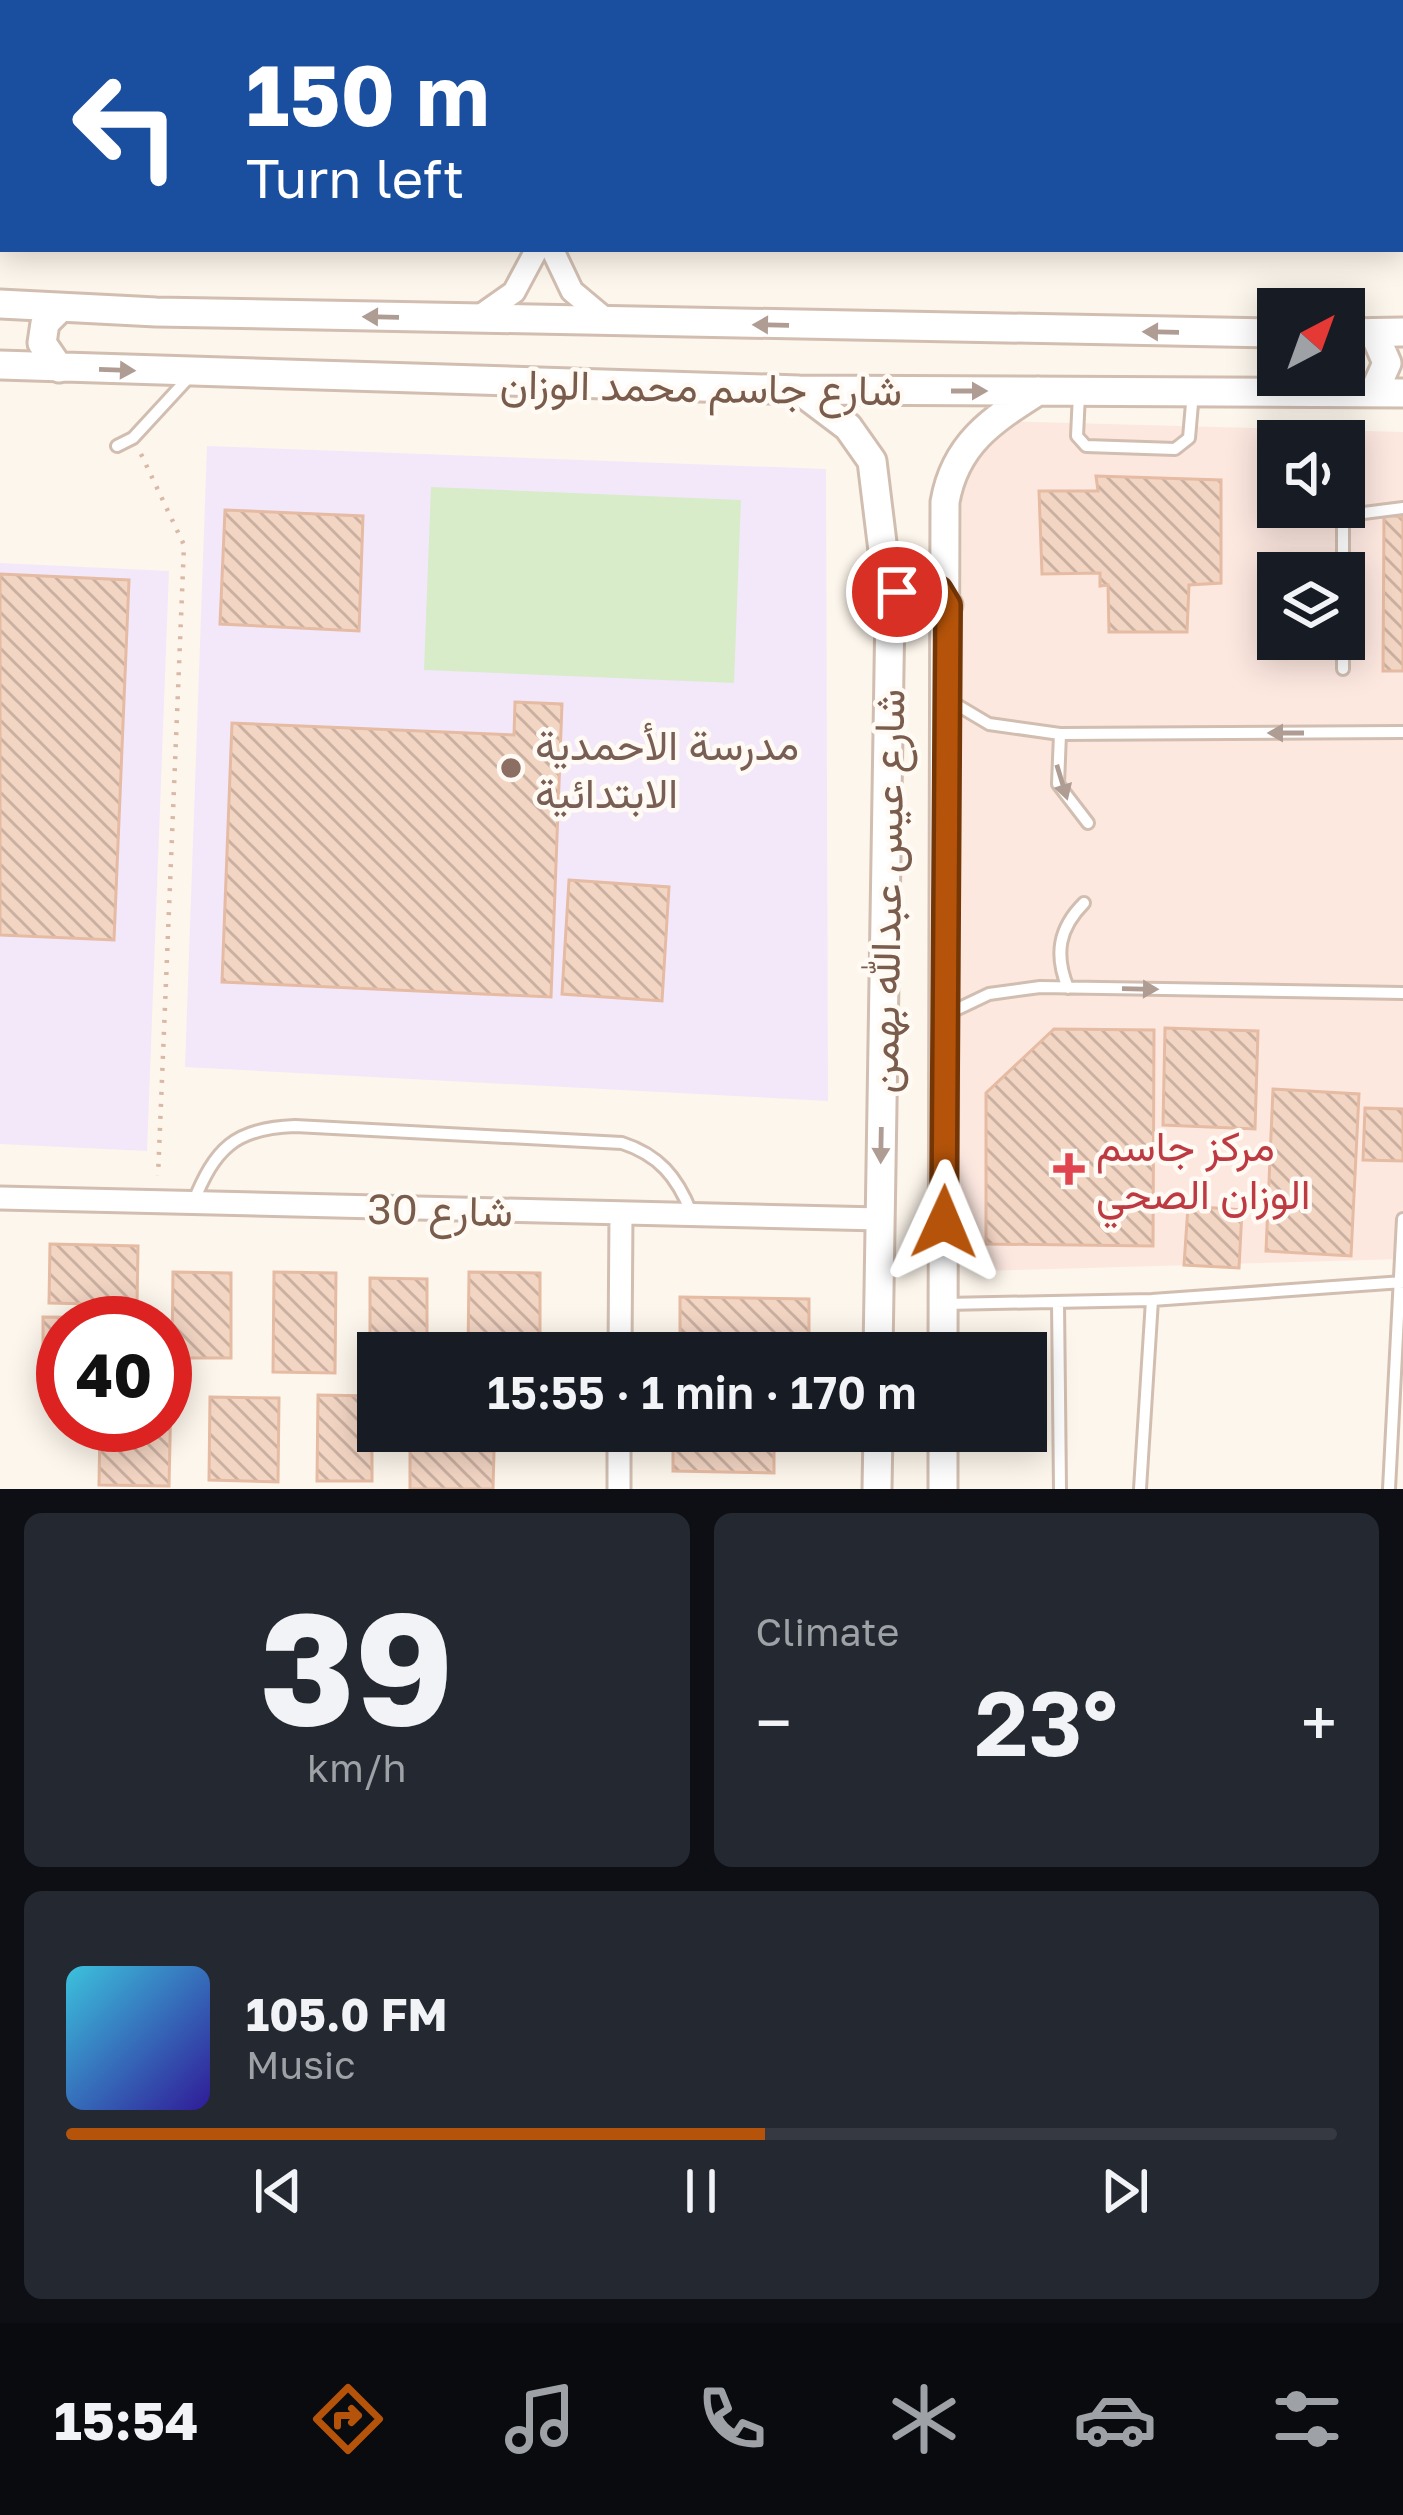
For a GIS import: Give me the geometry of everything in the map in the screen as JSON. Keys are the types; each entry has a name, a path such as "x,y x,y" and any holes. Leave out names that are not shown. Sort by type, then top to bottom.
{"street":[{"path":"475,319 514,292 535,252"},
{"path":"553,252 572,291 610,322"},
{"name":"شارع جاسم محمد الوزان","path":"0,304 475,319 1257,333"},
{"path":"59,309 45,323 42,343 59,368"},
{"path":"1365,333 1403,332"},
{"path":"1374,333 1387,363 1374,392"},
{"name":"شارع جاسم محمد الوزان","path":"0,365 799,390 1403,393"},
{"name":"شارع عيس عبدالله بهمن","path":"799,390 848,428 872,461 890,608 878,1332"},
{"name":"شارع عيس عبدالله بهمن","path":"943,1332 945,502 955,466 990,422 1038,391"},
{"path":"890,608 901,588 917,582 934,586 948,605"},
{"name":"شارع 30","path":"0,1198 880,1219"},
{"path":"620,1332 621,1214"},
{"path":"619,1489 620,1452"},
{"path":"877,1489 878,1452"},
{"path":"943,1452 943,1489"}],"lane":[{"path":"117,446 133,438 194,373"},
{"path":"1079,391 1077,436 1086,446 1175,448 1190,438 1192,392"},
{"path":"1342,552 1342,527 1348,515 1403,508"},
{"path":"1343,660 1343,669"},
{"path":"947,699 1002,728 1060,734 1403,732"},
{"path":"1060,734 1058,784 1088,823"},
{"path":"1068,988 1060,970 1062,932 1084,903"},
{"path":"944,1016 989,994 1068,988 1403,993"},
{"path":"193,1203 222,1145 249,1130 295,1126 622,1143 649,1154 672,1174 693,1215"},
{"path":"1389,1489 1403,1219"},
{"path":"943,1304 1152,1300 1399,1282"},
{"path":"1140,1489 1152,1300"},
{"path":"1058,1302 1060,1489"}],"path":[{"path":"133,438 184,544 157,1202"}],"shaded area":[{"path":"1000,421 1257,428 1257,528 1365,528 1365,431 1403,432 1403,1259 979,1271 959,1252 965,466"},
{"name":"مدرسة الأحمدية الابتدائية","path":"207,446 826,469 828,1101 185,1067"},
{"path":"0,563 169,571 147,1151 0,1144"}],"green space":[{"path":"431,487 741,500 734,683 424,670"}],"building":[{"path":"1096,476 1221,480 1221,583 1189,585 1187,632 1109,632 1108,585 1100,586 1100,573 1042,574 1039,491 1098,491"},
{"path":"225,510 363,516 359,631 220,624"},
{"path":"1384,515 1403,517 1403,671 1383,671"},
{"path":"0,574 129,580 114,940 0,935"},
{"path":"515,702 562,704 551,997 222,982 232,723 514,735"},
{"path":"569,880 669,887 662,1001 562,994"},
{"path":"1165,1028 1258,1031 1255,1129 1163,1125"},
{"name":"مركز جاسم الوزان الصحي","path":"1054,1029 1154,1030 1153,1246 986,1244 986,1093"},
{"path":"1273,1089 1359,1094 1351,1256 1266,1251"},
{"path":"1365,1108 1403,1109 1403,1161 1363,1160"},
{"path":"1188,1206 1242,1210 1239,1268 1184,1265"},
{"path":"50,1244 138,1246 137,1296 49,1296"},
{"path":"173,1272 231,1273 231,1358 192,1358 192,1296 173,1296"},
{"path":"274,1272 336,1273 335,1373 273,1372"},
{"path":"469,1272 540,1273 540,1332 468,1332"},
{"path":"370,1278 427,1279 427,1332 370,1332"},
{"path":"680,1297 809,1299 809,1332 680,1332"},
{"path":"318,1395 357,1396 357,1452 372,1452 372,1481 317,1481"},
{"path":"210,1397 279,1398 278,1482 209,1480"},
{"path":"100,1452 170,1452 169,1486 99,1485"},
{"path":"410,1452 494,1452 493,1489 410,1489"},
{"path":"673,1452 774,1452 774,1473 673,1471"}],"place":[{"name":"مدرسة الأحمدية الابتدائية","path":"511,768"},
{"name":"مركز جاسم الوزان الصحي","path":"1069,1169"}],"route":[{"path":"897,592 923,582 939,590 948,605 944,1222"}]}
